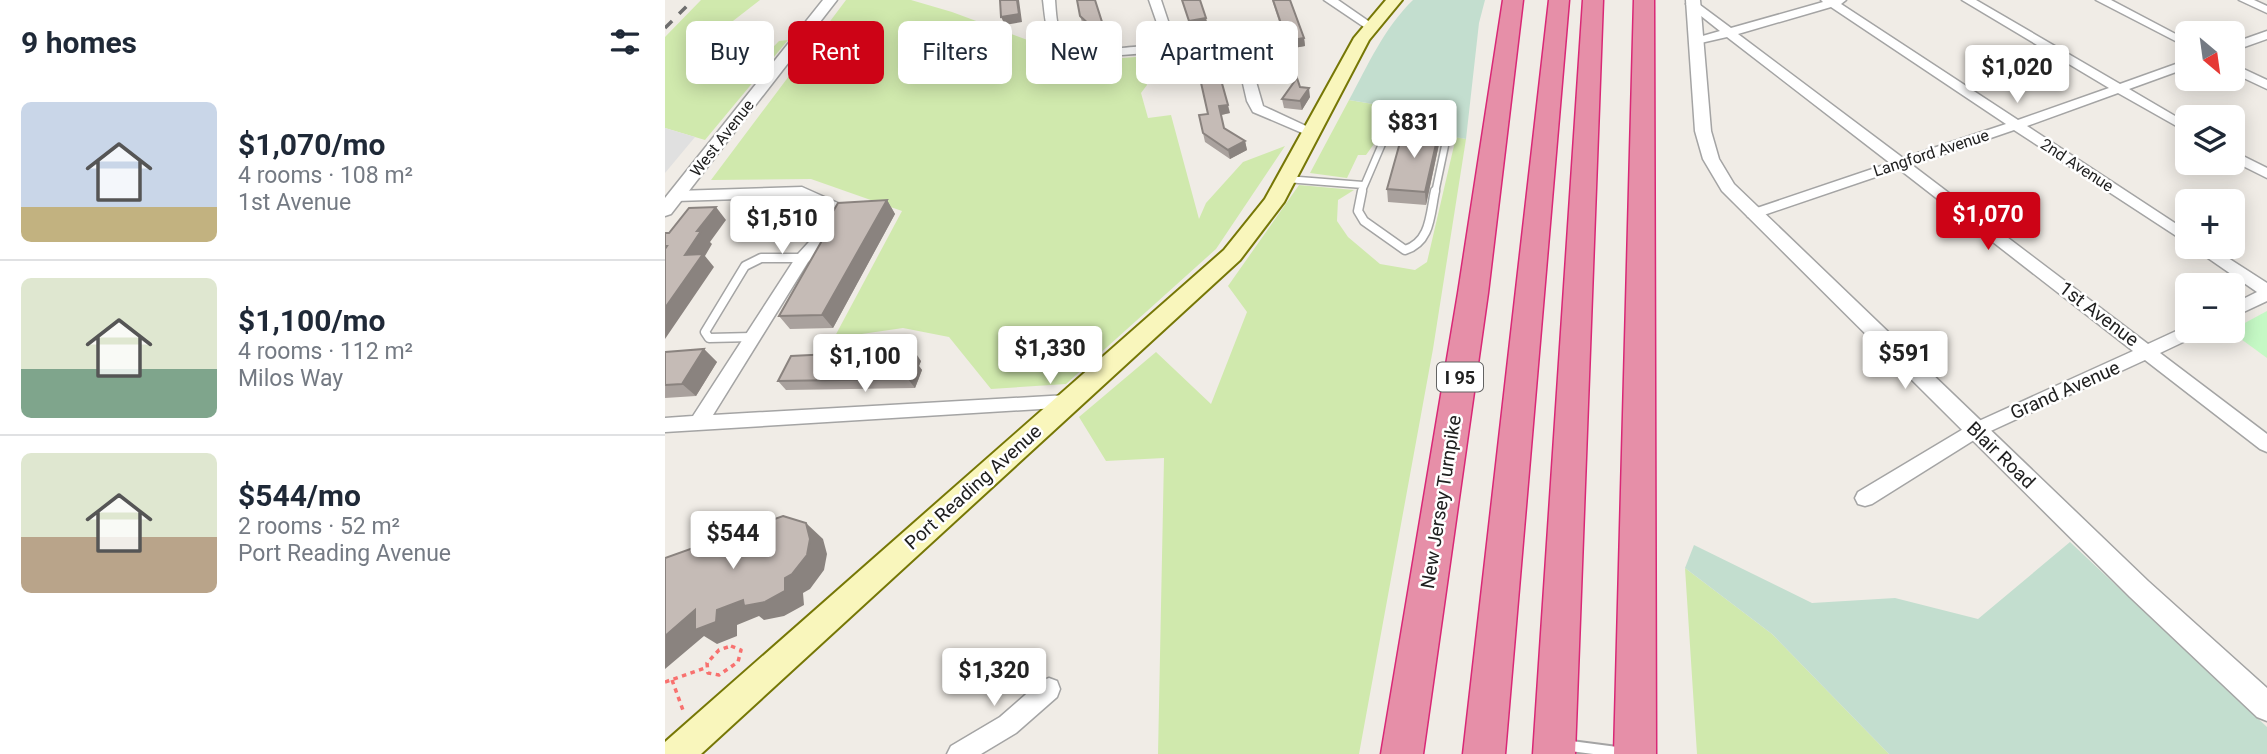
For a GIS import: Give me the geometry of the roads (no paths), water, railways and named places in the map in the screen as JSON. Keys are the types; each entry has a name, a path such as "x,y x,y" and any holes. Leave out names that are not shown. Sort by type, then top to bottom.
{"highway":[{"name":"New Jersey Turnpike","path":"1402,754 1473,293 1513,0"},
{"path":"1539,189 1545,0"},
{"path":"1484,754 1559,0"},
{"path":"1554,749 1593,0"},
{"path":"1589,81 1607,0"},
{"path":"1633,754 1644,0"}],"main road":[{"name":"Port Reading Avenue","path":"676,754 1232,255 1274,201 1362,38 1394,0"}],"street":[{"name":"West Avenue","path":"665,210 830,0"},
{"path":"1049,0 1053,28 1064,45 1076,50 1113,53 1136,49"},
{"path":"1155,0 1162,21"},
{"path":"1330,0 1371,27"},
{"path":"1968,0 2175,121"},
{"path":"2102,0 2175,38"},
{"path":"2245,0 2267,10"},
{"path":"1696,42 1835,1"},
{"name":"2nd Avenue","path":"1835,1 2175,230"},
{"name":"1st Avenue","path":"1693,2 1729,33 2267,444"},
{"name":"Blair Road","path":"1693,2 1706,145 1723,180 1753,214 2139,589 2267,708"},
{"path":"2245,43 2267,35"},
{"name":"Langford Avenue","path":"1753,214 2175,68"},
{"path":"2245,74 2267,85"},
{"path":"1249,84 1258,109 1312,132"},
{"path":"2245,162 2267,174"},
{"path":"676,196 802,192 835,206 834,216 813,250 803,258 698,424"},
{"path":"2218,259 2267,292 2245,304"},
{"name":"Grand Avenue","path":"1865,498 1976,430 2175,339"},
{"path":"665,425 1067,402"},
{"path":"959,754 1008,725 1049,689"}],"lane":[{"path":"1403,130 1441,134 1446,141 1426,235 1415,247 1405,250 1364,221 1358,211 1363,185 1385,137 1403,130"},
{"path":"1286,179 1363,185"},
{"path":"753,337 709,338 705,332 745,266 761,258 803,258"},
{"path":"1554,749 1633,754"}],"railway":[{"path":"665,28 693,0"}]}
